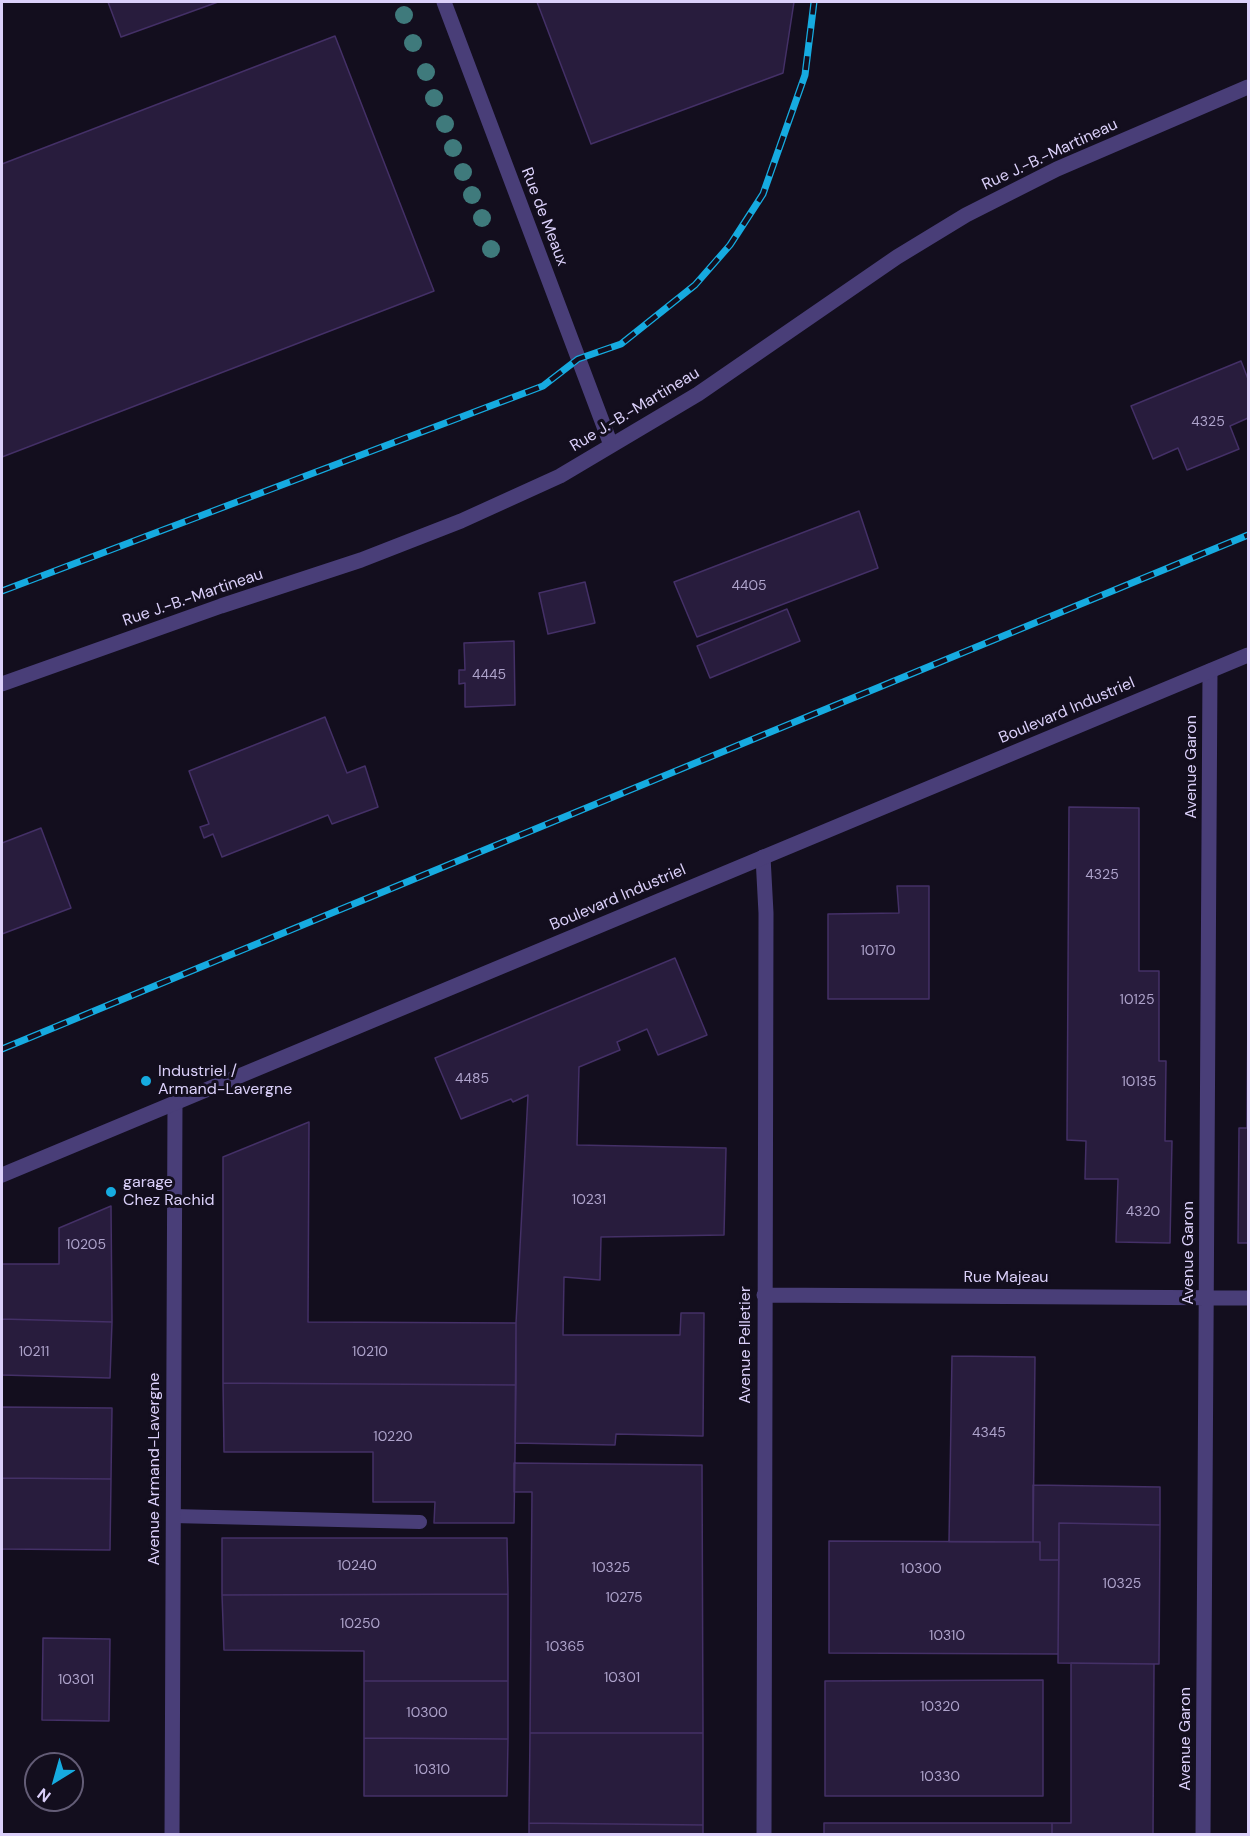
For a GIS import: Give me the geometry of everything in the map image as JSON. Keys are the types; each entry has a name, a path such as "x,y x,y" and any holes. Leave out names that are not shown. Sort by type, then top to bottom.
{"street":[{"name":"Rue de Meaux","path":"444,2 611,445"},
{"name":"Rue J.-B.-Martineau","path":"2,684 417,538 560,476 698,394 897,257 966,215 1057,169 1248,87"},
{"name":"Boulevard Industriel","path":"2,1174 1248,655"},
{"name":"Avenue Garon","path":"1203,1834 1210,671"},
{"name":"Avenue Pelletier","path":"763,856 766,913 764,1834"},
{"name":"Avenue Armand-Lavergne","path":"172,1834 175,1103"},
{"name":"Rue Majeau","path":"764,1295 1248,1298"}],"lane":[{"path":"173,1516 420,1522"}],"building":[{"path":"108,2 218,2 121,37"},
{"path":"537,2 794,2 783,73 591,144"},
{"path":"335,36 434,291 2,457 2,164"},
{"path":"1241,361 1248,379 1248,418 1230,426 1239,449 1187,470 1178,448 1153,459 1131,406"},
{"path":"859,511 878,568 697,637 674,582"},
{"path":"585,582 595,623 548,634 539,593"},
{"path":"787,609 800,641 710,678 697,646"},
{"path":"514,641 515,705 465,707 465,683 459,684 459,670 465,670 464,643"},
{"path":"325,717 347,773 365,766 378,807 332,824 328,815 222,857 213,834 204,838 200,827 209,824 189,771"},
{"path":"1069,807 1139,808 1139,971 1159,971 1159,1061 1166,1061 1165,1141 1172,1141 1170,1243 1116,1242 1118,1179 1085,1179 1086,1141 1067,1140"},
{"path":"41,828 71,908 2,934 2,843"},
{"path":"897,886 929,886 929,999 828,999 828,914 899,913"},
{"path":"675,958 707,1035 658,1055 647,1029 617,1042 620,1050 579,1067 577,1145 726,1148 724,1235 601,1237 600,1280 564,1277 563,1335 680,1335 681,1313 704,1313 703,1436 616,1434 615,1445 515,1443 516,1323 528,1095 513,1102 511,1099 461,1119 435,1058"},
{"path":"1248,1010 1248,1128 1247,1128"},
{"path":"309,1122 308,1322 516,1323 516,1385 223,1383 223,1157"},
{"path":"1239,1128 1248,1128 1248,1243 1238,1243"},
{"path":"111,1206 112,1322 2,1319 2,1264 59,1264 59,1228"},
{"path":"2,1319 112,1322 110,1378 2,1375"},
{"path":"952,1356 1035,1357 1033,1542 949,1542"},
{"path":"223,1383 516,1385 514,1523 434,1523 435,1502 373,1502 373,1452 224,1452"},
{"path":"2,1407 112,1408 111,1479 2,1478"},
{"path":"514,1463 702,1465 703,1733 530,1733 532,1492 514,1492"},
{"path":"2,1478 111,1479 110,1550 2,1549"},
{"path":"1033,1485 1160,1487 1160,1525 1059,1523 1059,1560 1040,1560 1040,1542 1033,1542"},
{"path":"1059,1523 1160,1525 1159,1664 1058,1663"},
{"path":"222,1538 507,1538 508,1594 222,1595"},
{"path":"829,1541 1040,1542 1040,1560 1059,1560 1058,1654 829,1653"},
{"path":"508,1594 508,1681 364,1681 364,1651 224,1650 222,1595"},
{"path":"43,1638 110,1639 109,1721 42,1720"},
{"path":"1071,1663 1154,1664 1153,1834 1052,1834 1052,1823 1071,1823"},
{"path":"1043,1680 1043,1796 825,1796 825,1681"},
{"path":"364,1681 508,1681 508,1739 364,1738"},
{"path":"530,1733 703,1733 703,1825 529,1823"},
{"path":"364,1738 508,1739 507,1796 364,1796"},
{"path":"529,1823 703,1825 703,1834 529,1834"},
{"path":"824,1823 1052,1823 1052,1834 824,1834"}],"railway":[{"path":"2,591 543,386 578,359 621,344 695,285 730,245 763,194 805,75 814,2"},
{"path":"2,1049 1248,535"}],"place":[{"name":"Industriel / Armand-Lavergne","path":"146,1081"},
{"name":"garage Chez Rachid","path":"111,1192"}]}
